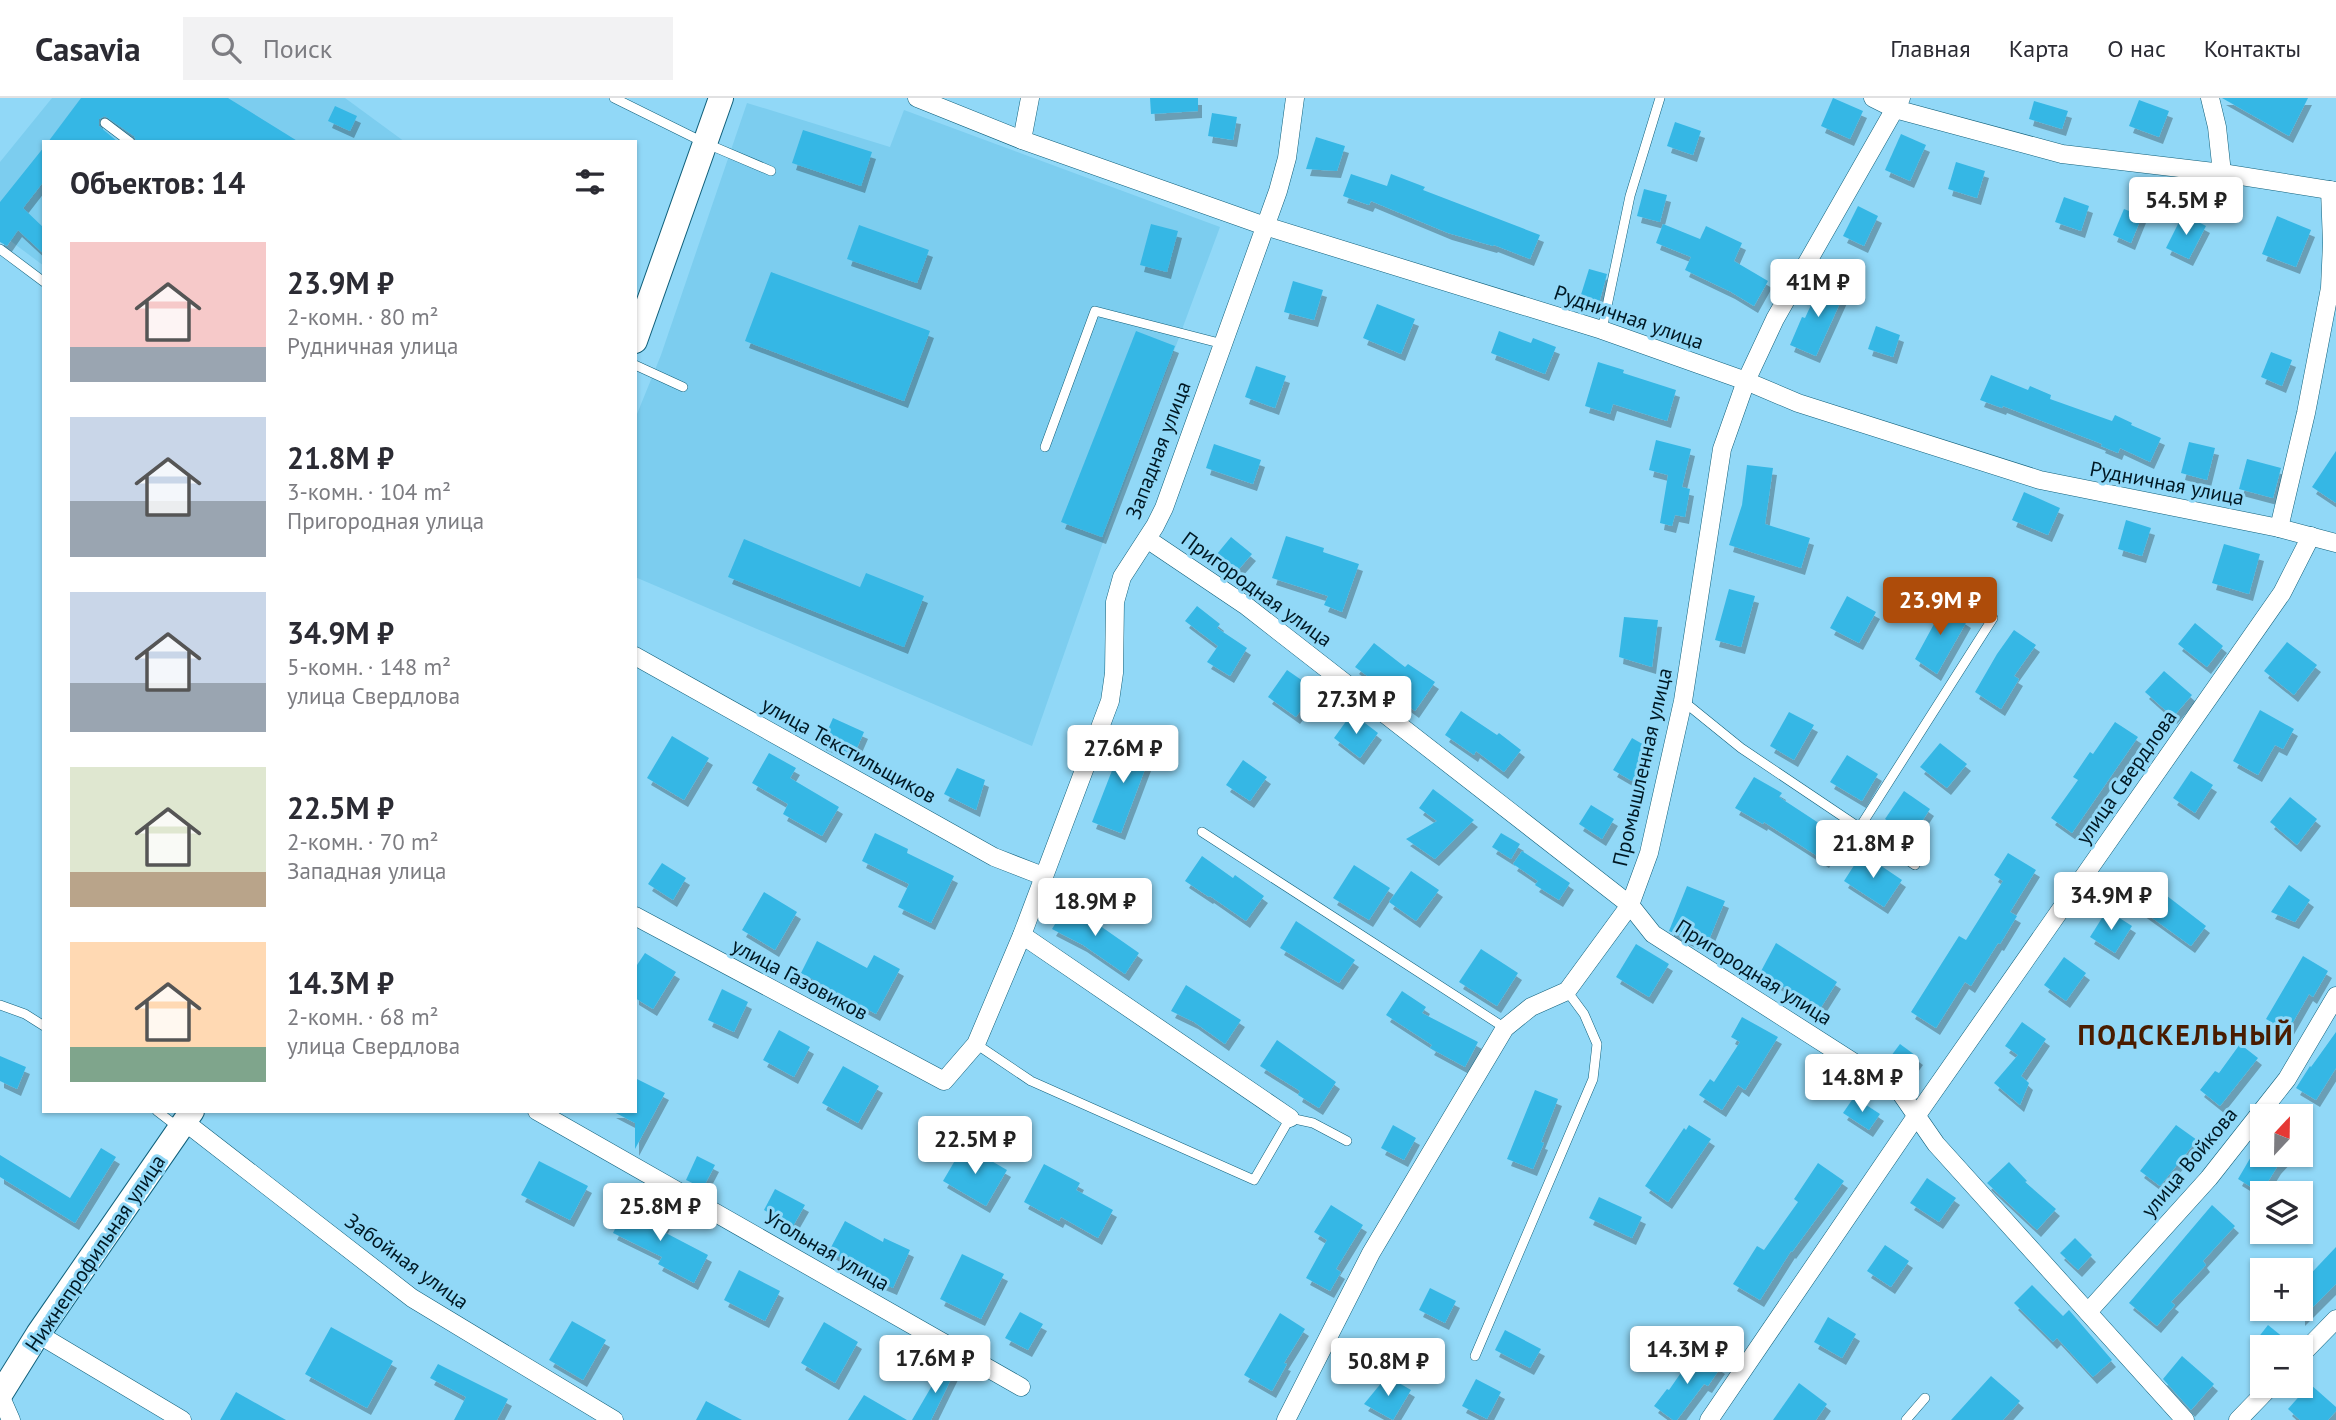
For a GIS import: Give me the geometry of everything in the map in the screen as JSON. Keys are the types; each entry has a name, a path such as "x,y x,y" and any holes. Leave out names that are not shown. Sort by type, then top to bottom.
{"street":[{"path":"637,335 721,98"},
{"name":"Рудничная улица","path":"917,98 1022,140 1265,226 1602,330 1746,381 1798,403 2040,480 2334,539"},
{"path":"1022,140 1030,98"},
{"name":"Западная улица","path":"944,1081 976,1044 1022,934 1110,701 1114,673 1115,602 1122,577 1164,508 1279,191 1296,98"},
{"path":"1873,98 1898,103 2062,154 2222,173 2333,190 2330,288 2279,528"},
{"path":"2210,98 2217,127 2222,173"},
{"name":"Промышленная улица","path":"1286,1420 1371,1254 1505,1028 1531,1007 1567,991 1630,905 1649,853 1683,701 1722,449 1746,381 1775,319 1898,103"},
{"name":"улица Свердлова","path":"1709,1420 1917,1115 2282,593 2311,536"},
{"name":"Пригородная улица","path":"1147,539 1255,613 1630,905 1653,934 1900,1092 1936,1144 2185,1420"},
{"name":"улица Текстильщиков","path":"637,657 995,857 1043,876"},
{"name":"улица Газовиков","path":"637,917 944,1081"},
{"path":"1022,934 1290,1118"},
{"name":"улица Войкова","path":"2088,1312 2208,1178 2287,1079 2336,996"},
{"name":"Угольная улица","path":"541,1113 1021,1387"},
{"name":"Нижнепрофильная улица","path":"0,1395 38,1334 186,1120"},
{"name":"Забойная улица","path":"186,1120 412,1298 614,1420"},
{"path":"2313,1343 2336,1319"},
{"path":"38,1334 182,1420"},
{"path":"0,1395 11,1420"},
{"path":"2238,1420 2259,1398"}],"lane":[{"path":"614,98 705,143 771,171"},
{"path":"1602,330 1630,196 1660,98"},
{"path":"105,123 127,140"},
{"path":"0,249 42,280"},
{"path":"1045,447 1095,311 1223,344"},
{"path":"637,366 683,387"},
{"path":"1860,827 1993,618"},
{"path":"1683,701 1741,748 1916,865"},
{"path":"1202,832 1505,1028"},
{"path":"1475,1356 1593,1079 1597,1044 1584,1014 1567,991"},
{"path":"0,1005 25,1014 42,1025"},
{"path":"976,1044 1031,1081 1254,1180 1290,1118 1313,1123 1347,1141"},
{"path":"163,1113 186,1120"},
{"path":"1906,1420 1926,1398"}],"shaded area":[{"path":"52,98 345,98 402,140 42,140 42,264 0,233 0,162"},
{"path":"747,103 890,147 904,110 1220,227 1102,545 1032,746 637,578 637,414 661,355"}],"building":[{"path":"81,98 228,98 296,140 136,140 105,116 99,119 99,126 116,140 50,140"},
{"path":"1150,98 1198,98 1198,111 1151,114"},
{"path":"1833,98 1863,111 1850,139 1821,126"},
{"path":"2222,98 2308,98 2289,136"},
{"path":"2139,100 2169,111 2159,137 2129,126"},
{"path":"2034,101 2068,111 2062,129 2029,119"},
{"path":"335,106 357,116 350,131 328,121"},
{"path":"1212,113 1237,117 1233,140 1208,136"},
{"path":"1675,122 1701,131 1693,155 1667,146"},
{"path":"803,130 872,152 861,186 792,163"},
{"path":"1901,134 1926,145 1910,181 1885,170"},
{"path":"1316,137 1345,146 1337,171 1306,169"},
{"path":"42,150 42,184 23,208 42,226 42,252 18,230 7,246 0,242 0,202"},
{"path":"1956,162 1985,171 1977,198 1948,189"},
{"path":"1351,174 1387,186 1391,174 1425,187 1423,190 1540,235 1530,259 1494,245 1448,233 1371,201 1369,205 1343,196"},
{"path":"1644,189 1667,195 1660,222 1637,216"},
{"path":"2064,197 2089,206 2081,231 2055,222"},
{"path":"1858,206 1878,216 1864,246 1843,236"},
{"path":"2124,209 2142,216 2131,243 2113,235"},
{"path":"2183,214 2206,226 2189,259 2166,248"},
{"path":"2277,216 2311,230 2296,267 2262,254"},
{"path":"1151,224 1178,231 1167,272 1140,265"},
{"path":"1663,224 1700,239 1706,226 1742,243 1734,261 1768,281 1754,306 1685,270 1691,257 1656,243"},
{"path":"859,225 929,250 917,283 847,259"},
{"path":"1589,269 1607,274 1598,307 1579,301"},
{"path":"771,272 930,331 904,401 745,341"},
{"path":"1293,281 1323,290 1314,320 1284,312"},
{"path":"1822,281 1845,292 1816,356 1790,345"},
{"path":"1377,304 1415,319 1401,354 1363,338"},
{"path":"1876,326 1900,335 1893,357 1868,349"},
{"path":"1136,331 1175,346 1102,537 1061,522"},
{"path":"1499,331 1531,343 1533,338 1556,347 1545,374 1491,353"},
{"path":"2271,352 2292,360 2282,386 2261,377"},
{"path":"1598,362 1676,390 1667,421 1613,404 1610,414 1585,406"},
{"path":"1256,366 1286,376 1275,408 1245,397"},
{"path":"1991,375 2028,390 2030,386 2051,395 2050,399 2112,421 2115,415 2161,438 2150,462 2120,448 2118,453 2101,446 2102,444 2003,406 2002,408 1980,400"},
{"path":"1656,440 1691,449 1682,487 1690,489 1685,517 1675,515 1672,526 1660,523 1668,475 1649,470"},
{"path":"2189,442 2215,448 2207,480 2181,473"},
{"path":"1214,444 1261,460 1253,484 1206,468"},
{"path":"2336,451 2336,503 2312,487"},
{"path":"2247,459 2281,468 2273,498 2239,489"},
{"path":"1747,465 1773,468 1765,524 1810,538 1801,568 1729,545 1742,505"},
{"path":"2024,492 2060,508 2048,535 2012,520"},
{"path":"2126,520 2151,528 2142,556 2118,549"},
{"path":"1286,536 1324,548 1323,552 1359,564 1342,612 1324,605 1328,596 1272,578"},
{"path":"1231,537 1252,554 1232,577 1212,560"},
{"path":"744,539 860,587 866,573 924,596 904,647 728,577"},
{"path":"2224,544 2260,554 2249,594 2212,583"},
{"path":"1729,589 1755,596 1741,647 1715,640"},
{"path":"1847,596 1876,612 1859,643 1830,628"},
{"path":"1936,601 1967,621 1937,674 1915,659 1934,624 1929,621"},
{"path":"1197,606 1220,624 1217,628 1247,648 1230,676 1207,662 1218,646 1185,621"},
{"path":"1624,617 1658,620 1652,667 1619,657"},
{"path":"2195,623 2223,646 2207,667 2178,644"},
{"path":"2014,630 2036,645 2014,676 2019,679 2001,709 1975,692"},
{"path":"2287,642 2317,665 2294,695 2264,671"},
{"path":"1374,643 1405,667 1408,664 1435,682 1415,711 1355,667"},
{"path":"1287,670 1316,690 1296,717 1268,697"},
{"path":"2164,671 2192,695 2173,717 2145,692"},
{"path":"2260,710 2294,729 2283,749 2275,745 2258,775 2233,761"},
{"path":"1461,711 1497,735 1499,733 1521,750 1504,772 1476,751 1474,755 1445,735"},
{"path":"1789,712 1814,725 1794,760 1770,746"},
{"path":"1352,713 1378,733 1360,758 1334,738"},
{"path":"833,718 864,732 853,757 822,743"},
{"path":"2115,722 2138,737 2072,833 2051,818 2078,780 2073,777"},
{"path":"672,736 709,758 684,800 647,778"},
{"path":"1125,737 1153,748 1121,833 1092,822"},
{"path":"1632,738 1651,749 1632,781 1613,770"},
{"path":"1940,743 1967,764 1947,788 1920,767"},
{"path":"769,753 796,768 790,778 839,807 822,836 783,814 788,804 752,783"},
{"path":"1847,755 1878,774 1862,801 1830,782"},
{"path":"1243,760 1267,777 1250,801 1226,785"},
{"path":"957,768 985,780 976,810 944,794"},
{"path":"2191,771 2213,785 2195,813 2173,798"},
{"path":"1754,777 1782,793 1779,797 1840,837 1825,861 1764,822 1763,824 1735,808"},
{"path":"1433,789 1474,820 1435,859 1406,839 1437,821 1419,808"},
{"path":"1904,791 1930,809 1912,837 1885,819"},
{"path":"2290,797 2317,819 2297,845 2270,822"},
{"path":"1591,805 1614,819 1602,839 1579,824"},
{"path":"875,833 908,849 907,853 954,876 931,923 898,907 909,884 862,861"},
{"path":"1501,833 1520,844 1511,859 1492,847"},
{"path":"1522,851 1570,883 1559,900 1535,885 1538,881 1513,864"},
{"path":"1862,853 1902,880 1884,907 1844,881"},
{"path":"2008,853 2036,870 2010,912 2017,916 2000,944 1998,943 1971,986 1965,982 1936,1028 1911,1012 1959,936 1966,940 2003,881 1994,875"},
{"path":"1202,856 1264,896 1246,921 1185,881"},
{"path":"662,863 686,878 673,900 648,884"},
{"path":"1354,865 1390,888 1369,920 1333,898"},
{"path":"1411,871 1439,890 1416,921 1389,902"},
{"path":"2149,882 2206,926 2191,946 2133,904"},
{"path":"2289,885 2310,900 2295,922 2271,912"},
{"path":"1687,886 1725,901 1706,947 1669,931"},
{"path":"764,892 797,912 775,950 742,930"},
{"path":"1068,903 1098,921 1096,923 1139,953 1125,974 1083,945 1052,929"},
{"path":"2107,910 2132,926 2115,953 2090,937"},
{"path":"1296,921 1355,960 1339,983 1280,948"},
{"path":"817,941 867,968 874,955 900,969 876,1014 801,973"},
{"path":"1776,943 1837,982 1820,1009 1760,973"},
{"path":"1636,944 1669,964 1649,997 1616,977"},
{"path":"1481,949 1518,973 1497,1006 1459,982"},
{"path":"645,953 676,972 653,1009 637,999 637,965"},
{"path":"2303,956 2328,971 2313,997 2309,994 2288,1031 2266,1019"},
{"path":"2064,957 2086,973 2066,1001 2044,985"},
{"path":"1186,985 1241,1020 1225,1044 1194,1022 1171,1011"},
{"path":"722,989 748,1002 734,1032 708,1020"},
{"path":"1402,991 1426,1007 1422,1013 1478,1042 1465,1067 1430,1048 1432,1045 1386,1015"},
{"path":"1742,1017 1778,1037 1745,1090 1738,1085 1722,1110 1699,1095 1710,1079 1714,1082 1740,1042 1731,1037"},
{"path":"2022,1022 2046,1039 2021,1076 2029,1083 2020,1105 1994,1083 2018,1055 2005,1046"},
{"path":"779,1030 810,1047 794,1077 763,1060"},
{"path":"2336,1032 2336,1068 2316,1100 2296,1088"},
{"path":"1277,1040 1336,1082 1319,1108 1298,1095 1300,1091 1260,1066"},
{"path":"1900,1044 1919,1058 1905,1078 1885,1064"},
{"path":"2240,1044 2258,1058 2220,1106 2200,1090 2215,1071 2219,1073"},
{"path":"0,1056 26,1067 17,1089 0,1081"},
{"path":"843,1066 879,1086 858,1123 822,1103"},
{"path":"637,1079 665,1093 635,1149 635,1123 616,1113 637,1113"},
{"path":"1535,1090 1558,1099 1533,1169 1507,1159"},
{"path":"1854,1097 1880,1114 1869,1130 1843,1113"},
{"path":"1393,1125 1416,1138 1404,1160 1381,1148"},
{"path":"1689,1125 1711,1139 1668,1202 1645,1186 1684,1128 1686,1130"},
{"path":"2176,1125 2197,1140 2160,1186 2140,1171"},
{"path":"964,1145 1007,1170 986,1206 943,1181"},
{"path":"101,1148 116,1157 75,1223 0,1177 0,1155 70,1198"},
{"path":"697,1156 715,1165 703,1188 686,1180"},
{"path":"2250,1158 2250,1167 2277,1167 2268,1181 2250,1181 2250,1186 2238,1179"},
{"path":"539,1161 588,1186 570,1220 521,1195"},
{"path":"2009,1162 2027,1181 2025,1182 2056,1209 2037,1230 1987,1183"},
{"path":"1818,1163 1844,1181 1791,1251 1760,1300 1733,1284 1757,1246 1764,1250 1798,1202 1794,1199"},
{"path":"1044,1164 1080,1183 1076,1190 1113,1210 1098,1238 1061,1217 1059,1221 1024,1202"},
{"path":"1927,1178 1956,1198 1939,1222 1910,1203"},
{"path":"775,1189 805,1205 793,1226 764,1210"},
{"path":"1599,1197 1642,1217 1632,1238 1589,1218"},
{"path":"628,1203 666,1222 662,1231 708,1255 694,1283 658,1264 662,1257 613,1233"},
{"path":"1331,1205 1363,1225 1336,1269 1341,1272 1330,1291 1306,1278 1327,1240 1314,1232"},
{"path":"2212,1205 2235,1226 2203,1261 2206,1265 2171,1302 2175,1305 2157,1326 2129,1303"},
{"path":"845,1221 883,1242 884,1238 910,1250 893,1288 867,1277 869,1273 829,1251"},
{"path":"2075,1238 2092,1255 2078,1270 2060,1253"},
{"path":"1885,1245 1909,1261 1891,1287 1867,1271"},
{"path":"2336,1247 2336,1284 2313,1307 2313,1271"},
{"path":"962,1254 1004,1274 981,1319 940,1299"},
{"path":"739,1270 780,1291 765,1321 724,1300"},
{"path":"2032,1285 2063,1316 2069,1310 2112,1360 2093,1377 2057,1338 2053,1342 2014,1303"},
{"path":"1430,1288 1456,1301 1445,1323 1419,1310"},
{"path":"1020,1312 1043,1324 1028,1350 1005,1338"},
{"path":"1280,1313 1305,1329 1284,1363 1287,1364 1272,1391 1244,1375"},
{"path":"1828,1317 1856,1334 1842,1358 1814,1342"},
{"path":"572,1321 606,1340 583,1380 549,1360"},
{"path":"824,1322 858,1342 835,1383 801,1363"},
{"path":"2268,1325 2280,1335 2260,1335"},
{"path":"331,1327 393,1361 367,1408 305,1374"},
{"path":"1505,1330 1541,1349 1530,1368 1495,1350"},
{"path":"1696,1351 1721,1367 1708,1386 1704,1384 1677,1420 1673,1420 1654,1406 1667,1389 1669,1390"},
{"path":"2182,1356 2214,1384 2191,1410 2163,1379"},
{"path":"438,1364 508,1399 497,1420 454,1420 466,1397 430,1378"},
{"path":"944,1365 955,1371 931,1420 912,1420"},
{"path":"1387,1376 1411,1390 1393,1420 1364,1404"},
{"path":"1991,1376 2020,1401 2003,1420 1951,1420"},
{"path":"1476,1379 1501,1392 1487,1419 1462,1406"},
{"path":"1799,1383 1827,1404 1816,1420 1773,1420"},
{"path":"2313,1387 2336,1407 2336,1411 2328,1420 2300,1420 2288,1409 2298,1398 2313,1398"},
{"path":"236,1392 286,1420 220,1420"},
{"path":"864,1395 907,1420 848,1420"},
{"path":"706,1401 742,1420 696,1420"}],"district":[{"name":"ПОДСКЕЛЬНЫЙ","path":"2186,1034"}]}
